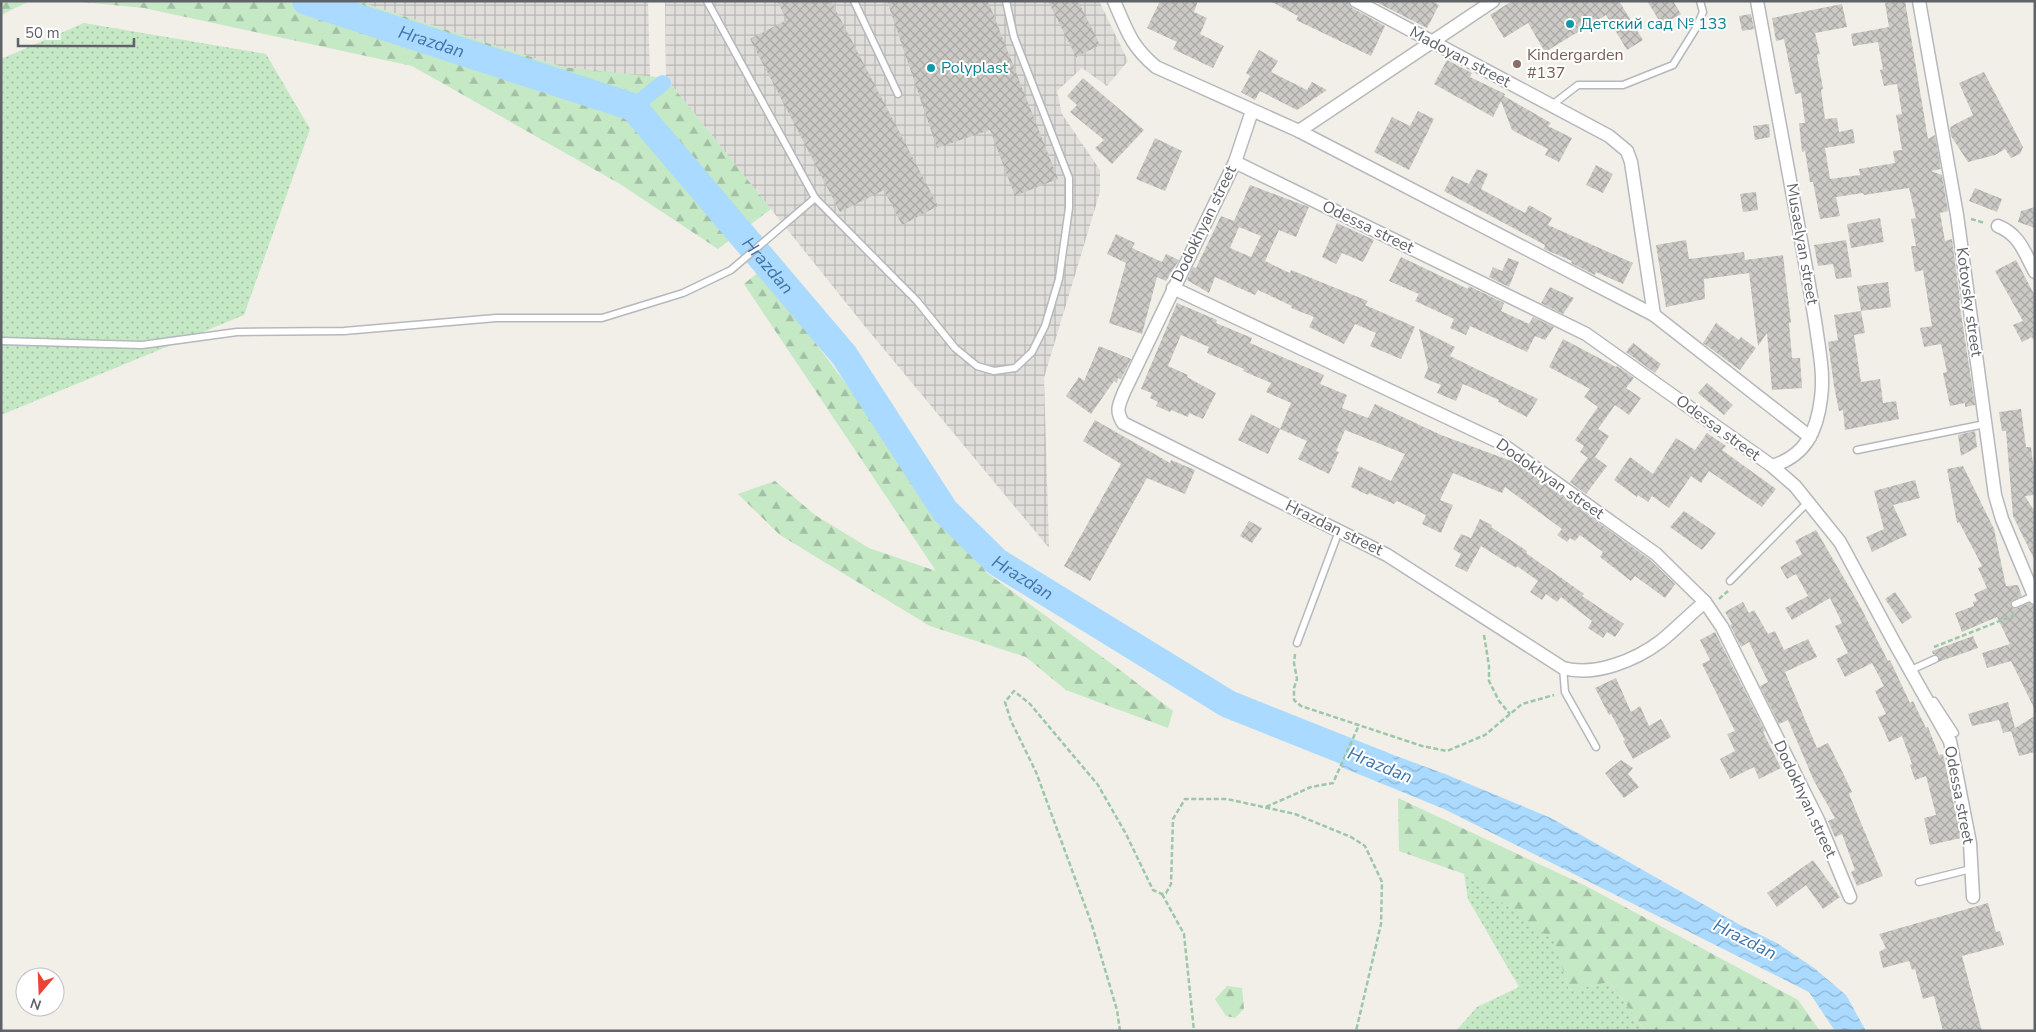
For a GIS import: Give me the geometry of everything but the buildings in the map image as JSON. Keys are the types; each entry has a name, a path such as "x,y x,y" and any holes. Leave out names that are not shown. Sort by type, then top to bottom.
{"street":[{"path":"1114,1 1130,38 1141,54 1156,67 1252,112 1299,131 1654,315 1810,437"},
{"name":"Madoyan street","path":"1356,1 1609,136 1627,151 1631,162 1654,315"},
{"path":"1299,131 1494,1"},
{"name":"Musaelyan street","path":"1757,1 1811,291 1822,365 1821,399 1810,437 1796,455 1787,462 1772,466"},
{"name":"Kotovsky street","path":"1918,1 1957,216 1995,495 2002,518 2034,597"},
{"name":"Dodokhyan street","path":"1252,112 1235,162 1173,288 1500,442 1656,554 1710,603 1818,820 1850,896"},
{"name":"Odessa street","path":"1235,162 1586,334 1772,466 1795,486 1840,542 1950,741 1970,843 1973,897"},
{"path":"1998,226 2010,231 2019,240 2035,272"},
{"name":"Hrazdan street","path":"1173,288 1120,401 1118,415 1123,423 1387,554 1563,668"},
{"path":"1563,668 1584,671 1631,658 1661,641 1710,603"}],"lane":[{"path":"706,1 815,198 916,300 955,348 977,366 994,371 1015,368 1032,352 1045,326 1059,279 1069,208 1069,178 1014,37 1006,1"},
{"path":"854,1 898,94"},
{"path":"1552,106 1578,84 1623,85 1673,65 1696,28 1703,12 1700,1"},
{"path":"1,341 142,345 237,332 344,331 496,318 602,318 683,293 731,270 772,237 815,198"},
{"path":"1857,450 1985,424"},
{"path":"1730,581 1808,502"},
{"path":"1297,643 1339,531"},
{"path":"2015,604 2034,597"},
{"path":"1911,670 1935,659"},
{"path":"1563,668 1565,692 1596,747"},
{"path":"1926,698 1934,702 1955,733"},
{"path":"1918,882 1971,869"}],"path":[{"path":"1957,216 1998,226"},
{"path":"1940,645 2022,612"},
{"path":"1481,616 1489,666 1488,681 1510,714"},
{"path":"1297,643 1294,663 1297,680 1294,688 1294,700 1302,706 1422,746 1446,751 1486,735 1522,704 1565,692"},
{"path":"1120,1031 1117,1010 1091,922 1036,772 1009,715 1006,702 1014,691 1030,704 1098,785 1126,834 1153,890 1162,894 1184,934 1194,1031"},
{"path":"1265,808 1311,787 1333,783 1359,725"},
{"path":"1162,894 1166,892 1171,884 1173,819 1185,799 1227,799 1295,814 1366,846 1374,860 1382,882 1381,924 1356,1031"}],"shaded area":[{"path":"357,1 648,1 650,78 562,67"},
{"path":"665,1 1099,1 1128,61 1107,86 1082,68 1057,91 1062,114 1100,170 1100,192 1044,378 1049,548 863,324 666,78"}],"green space":[{"path":"1,1 30,1 1,15"},
{"path":"71,1 357,1 562,67 666,78 771,209 718,249 620,184 412,66 144,8"},
{"path":"84,23 266,54 310,129 244,315 1,415 1,59"},
{"path":"761,270 987,573 1173,711 1168,728 1066,690 1026,657 930,626 780,535 738,494 775,481 815,515 869,548 936,571 744,284"},
{"path":"1398,798 1586,886 1798,1000 1820,1031 1645,1031 1610,982 1569,990 1554,941 1464,874 1399,851"},
{"path":"1464,874 1555,941 1569,990 1610,982 1645,1031 1456,1031 1477,1007 1519,987 1468,899"},
{"path":"1227,986 1242,988 1244,1009 1235,1018 1226,1016 1215,999"}],"water":[{"path":"1353,740 1445,774 1551,818 1740,925 1777,943 1814,968 1846,995 1866,1031 1835,1031 1809,992 1444,809 1341,767"}],"waterway":[{"name":"Hrazdan","path":"306,1 633,107 844,355 945,511 997,562 1228,704 1381,765"},
{"path":"633,107 663,83"}],"place":[{"name":"Детский сад № 133","path":"1570,24"},
{"name":"Kindergarden #137","path":"1517,64"},
{"name":"Polyplast","path":"931,68"}]}
